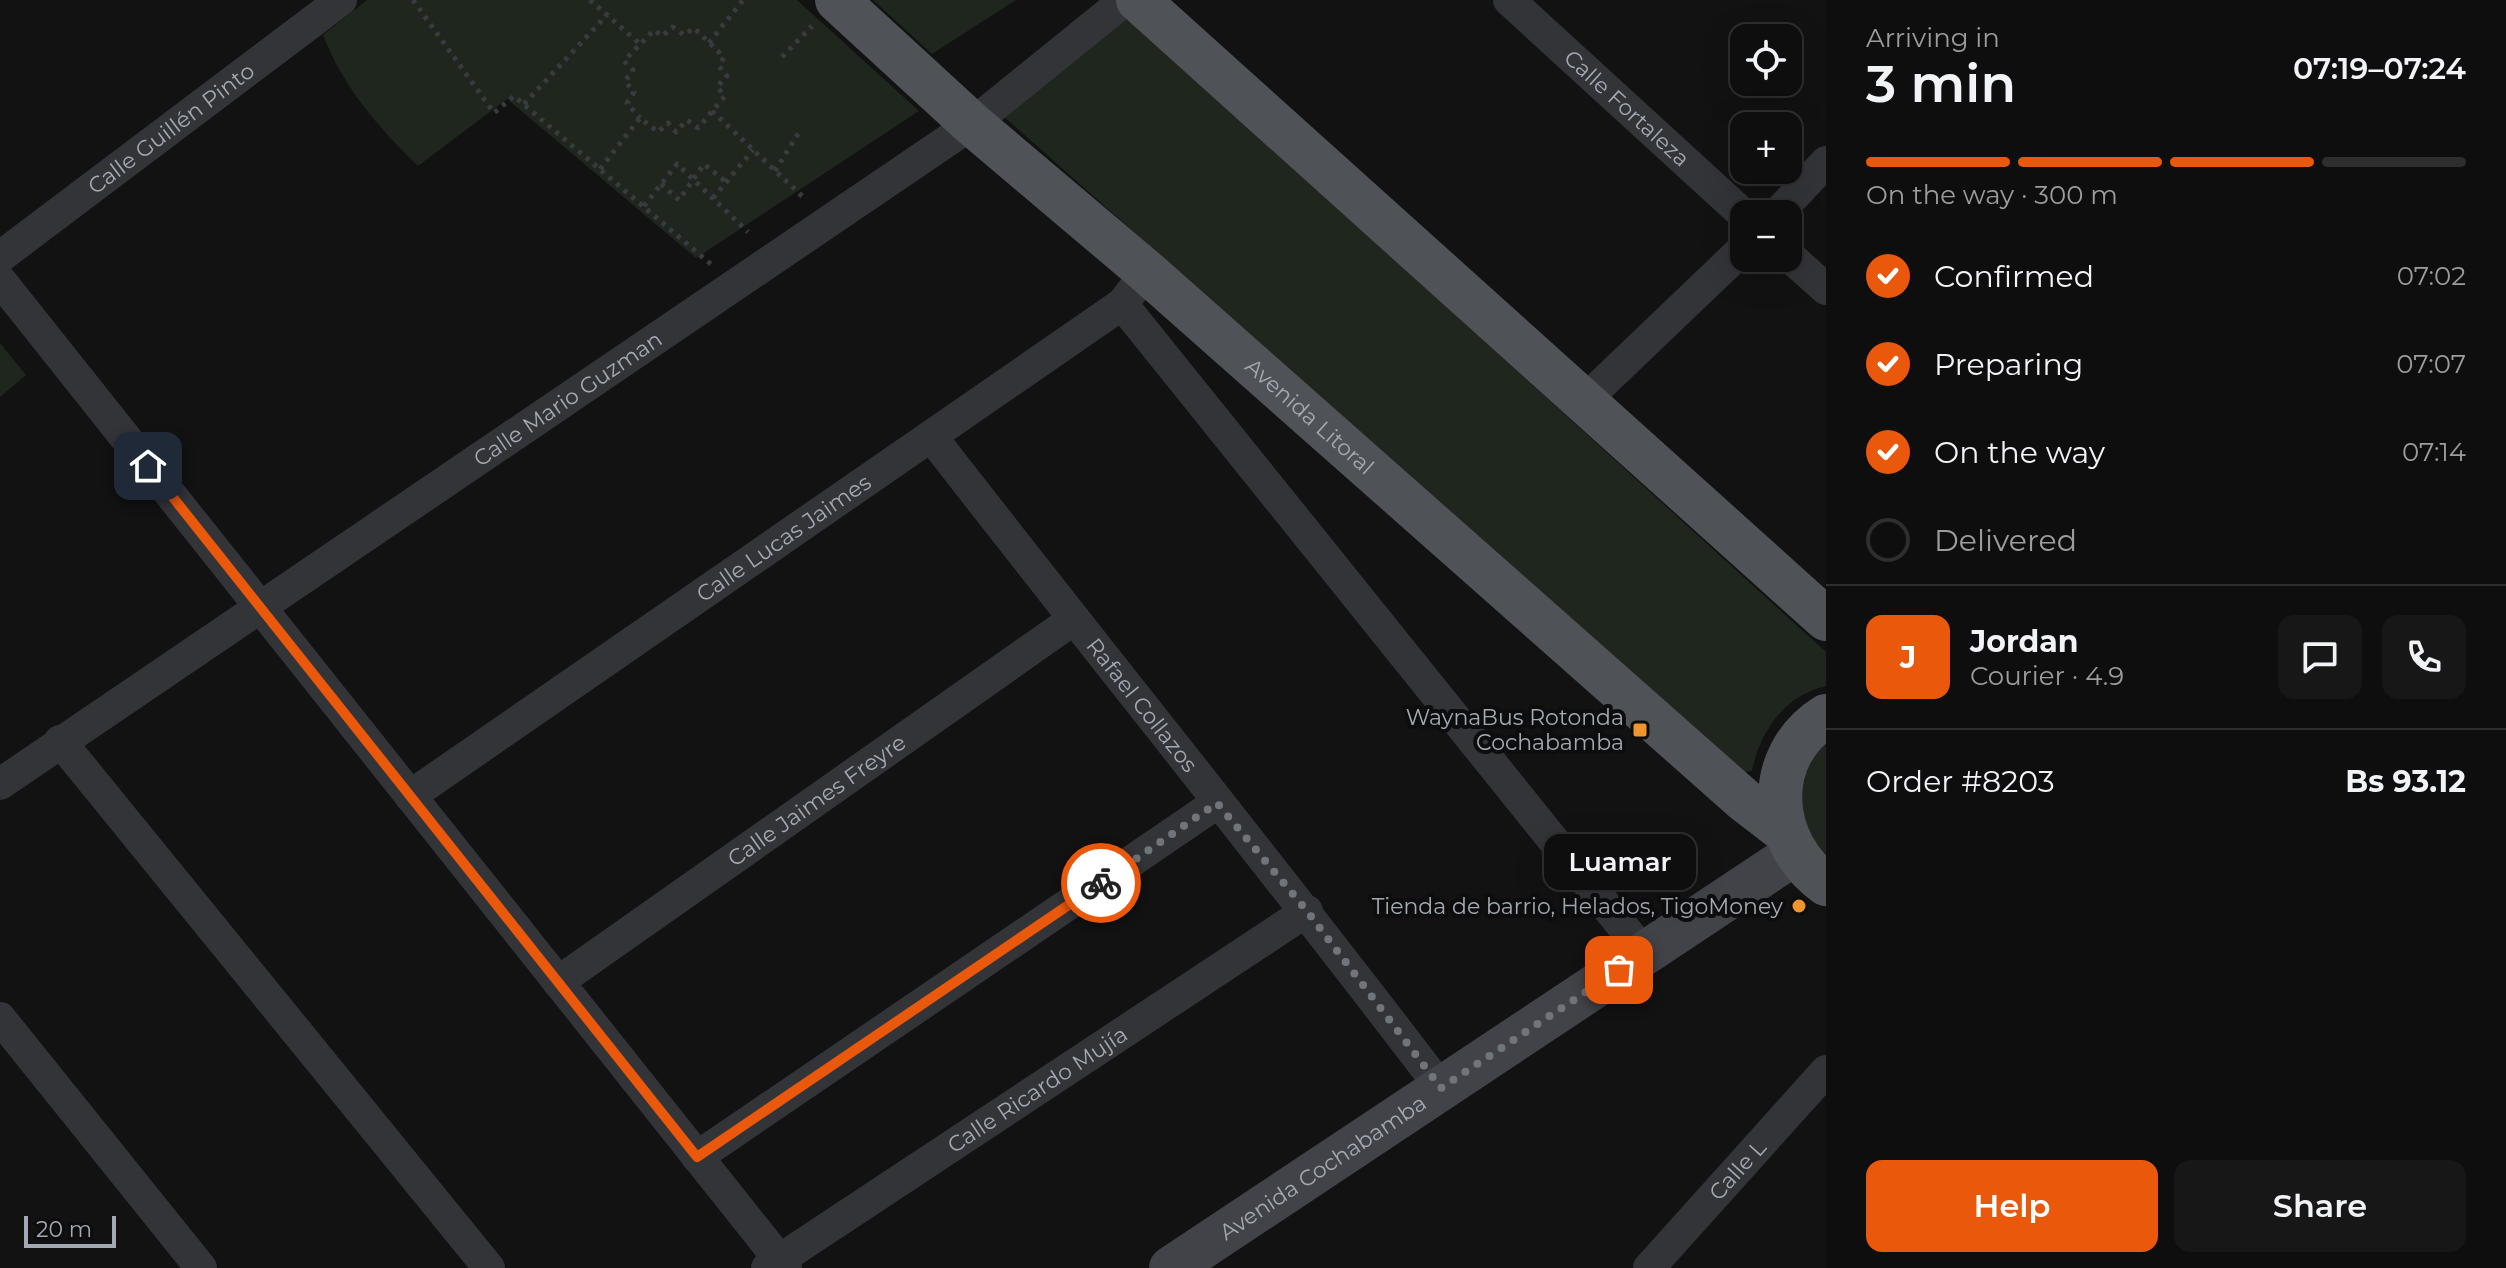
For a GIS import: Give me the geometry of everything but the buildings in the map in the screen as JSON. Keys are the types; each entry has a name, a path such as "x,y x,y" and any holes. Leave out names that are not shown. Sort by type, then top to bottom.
{"main road":[{"path":"1138,0 1826,619"},
{"name":"Avenida Litoral","path":"825,12 972,124 1134,288 1720,779 1789,842 1826,884"},
{"path":"1789,842 1778,806 1780,780 1789,756 1803,735 1826,716"},
{"name":"Avenida Cochabamba","path":"1171,1268 1644,953 1789,842"}],"street":[{"name":"Calle Guillén Pinto","path":"0,257 341,0"},
{"name":"Calle Mario Guzman","path":"0,784 972,124 1125,0"},
{"name":"Calle Fortaleza","path":"1509,0 1730,202"},
{"path":"1790,200 1826,162"},
{"path":"1585,400 1730,261"},
{"path":"1802,268 1826,289"},
{"path":"0,280 697,1157 778,1265"},
{"path":"1134,288 1644,953"},
{"name":"Calle Lucas Jaimes","path":"410,796 931,436 1134,288"},
{"name":"Rafael Collazos","path":"931,436 1217,803 1307,911 1441,1088"},
{"name":"Calle Jaimes Freyre","path":"558,982 1074,619"},
{"path":"60,741 489,1268"},
{"path":"697,1157 1217,803"},
{"name":"Calle Ricardo Mujía","path":"778,1265 1307,911"},
{"path":"0,1018 201,1268"},
{"name":"Calle L","path":"1649,1268 1826,1071"}],"path":[{"path":"413,0 494,113 514,96 707,259"},
{"path":"590,0 640,44"},
{"path":"709,43 743,0"},
{"path":"782,57 825,12"},
{"path":"524,104 607,15"},
{"path":"673,27 684,35 694,28 709,43 724,57 719,66 727,76 717,87 725,96 698,128 687,120 676,132 668,123 658,132 627,103 634,92 625,81 633,70 624,61 654,30 662,36 673,27"},
{"path":"712,111 803,197"},
{"path":"600,169 640,118"},
{"path":"775,171 801,129"},
{"path":"713,198 753,150"},
{"path":"644,206 677,164 748,232"},
{"path":"661,184 679,200 704,164 726,182"}],"shaded area":[{"path":"367,0 797,0 919,111 696,258 507,99 418,166 351,89 323,35"},
{"path":"873,0 1016,0 932,54"},
{"path":"1129,18 1826,652 1826,686 1798,697 1777,717 1761,742 1752,771 1743,772 993,107"},
{"path":"0,343 26,375 0,397"},
{"path":"1826,741 1826,854 1807,829 1802,798 1809,767"}],"way so far":[{"path":"1101,883 1217,803 1307,911 1441,1088 1619,970"}],"place":[{"name":"WaynaBus Rotonda Cochabamba","path":"1640,730"},
{"name":"Tienda de barrio, Helados, TigoMoney","path":"1799,906"},
{"name":"Luamar","path":"1619,970"}],"route":[{"path":"148,466 697,1157 1101,883"}]}
